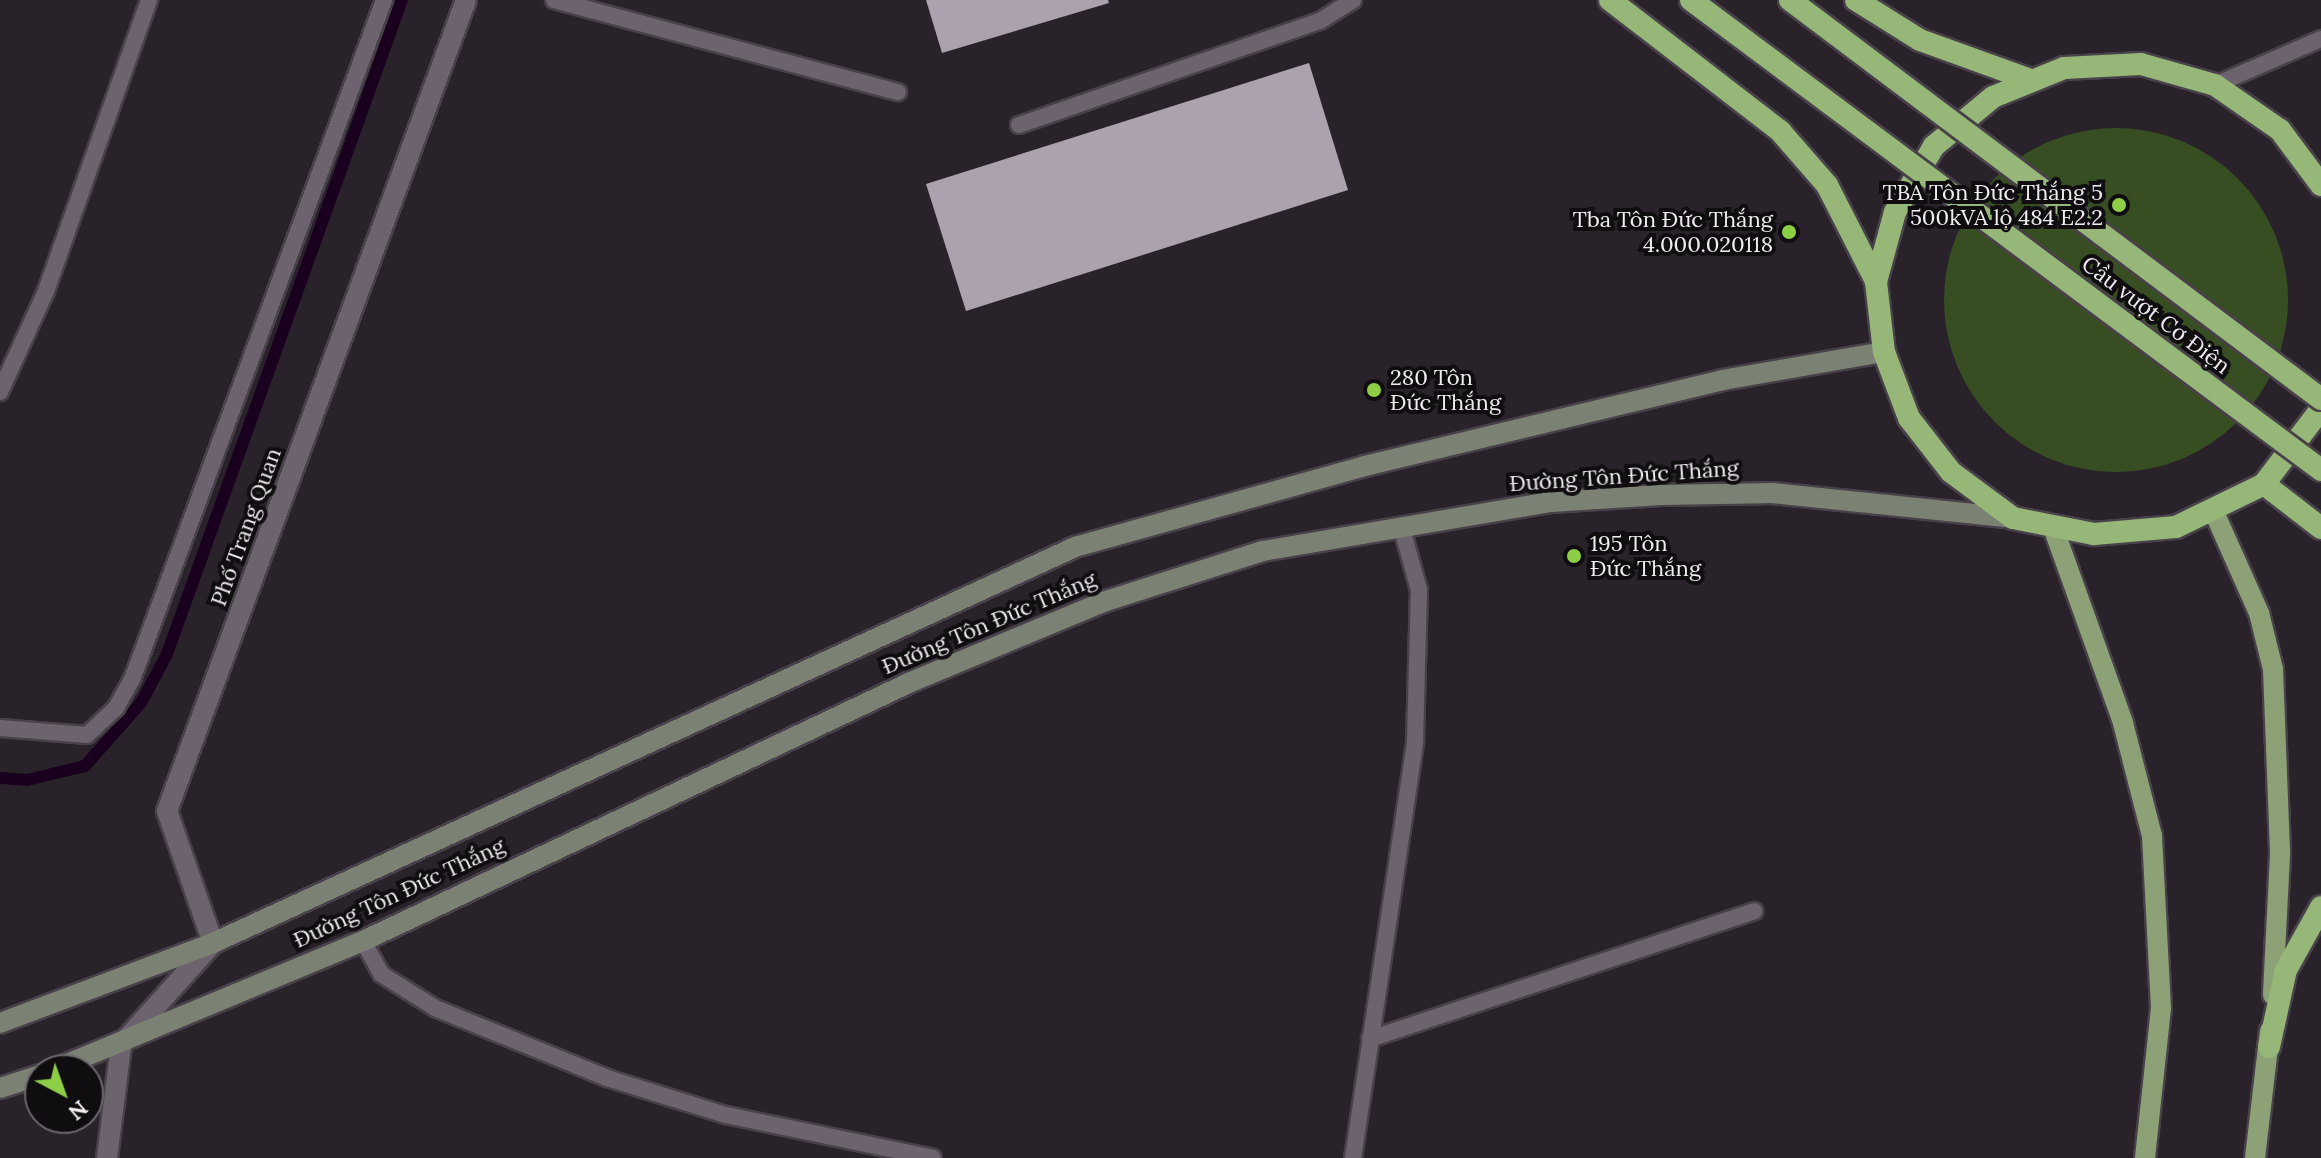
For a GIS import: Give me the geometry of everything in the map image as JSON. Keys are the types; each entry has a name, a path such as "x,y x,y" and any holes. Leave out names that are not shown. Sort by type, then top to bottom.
{"highway":[{"path":"1610,0 1780,131 1827,185 1876,282 1884,352 1928,446 2013,518 2053,527 2136,534 2214,512 2264,484 2321,409"},
{"name":"Cầu vượt Cơ Điện","path":"1691,0 2321,470"},
{"name":"Cầu vượt Cơ Điện","path":"1790,0 2321,399"},
{"path":"1857,0 1920,40 2028,79"},
{"path":"1876,282 1895,212 1934,146 1982,104 2028,79 2103,63 2179,71 2215,85 2280,130 2321,185"},
{"path":"2264,484 2321,528"},
{"path":"2269,1047 2286,970 2321,907"}],"main road":[{"name":"Đường Tôn Đức Thắng","path":"0,1023 213,943 1075,547 1365,466 1723,380 1884,352"},
{"name":"Đường Tôn Đức Thắng","path":"97,1054 363,941 911,682 1103,602 1263,551 1551,502 1772,493 2013,518"},
{"path":"2214,512 2259,613 2273,669 2280,855 2269,1047 2255,1158"},
{"path":"2053,527 2123,723 2152,836 2161,1008 2145,1158"},
{"path":"0,1088 24,1080"}],"street":[{"name":"Phố Trang Quan","path":"213,943 167,811 466,0"},
{"path":"107,1158 121,1045 213,943"}],"lane":[{"path":"0,392 46,291 149,0"},
{"path":"0,728 87,735 116,708 133,677 384,0"},
{"path":"554,0 898,92"},
{"path":"1019,125 1320,21 1353,0"},
{"path":"2215,85 2321,39"},
{"path":"1353,1158 1415,742 1419,590 1402,529"},
{"path":"1370,1039 1754,911"},
{"path":"363,941 381,974 435,1008 523,1045 668,1099 891,1154 933,1158"}],"green space":[{"path":"2116,128 2150,131 2182,141 2212,157 2238,178 2259,204 2275,234 2285,266 2288,300 2285,334 2275,366 2259,396 2238,422 2212,443 2182,459 2150,469 2116,472 2082,469 2050,459 2020,443 1994,422 1973,396 1957,366 1947,334 1944,300 1947,266 1957,234 1973,204 1994,178 2020,157 2050,141 2082,131"}],"building":[{"path":"926,0 1108,0 1109,3 942,53"},
{"path":"1309,63 1348,190 966,311 926,184"}],"waterway":[{"path":"0,778 27,780 85,766 141,703 167,654 402,0"}],"place":[{"name":"TBA Tôn Đức Thắng 5 500kVA lộ 484 E2.2","path":"2119,205"},
{"name":"Tba Tôn Đức Thắng 4.000.020118","path":"1789,232"},
{"name":"280 Tôn Đức Thắng","path":"1374,390"},
{"name":"195 Tôn Đức Thắng","path":"1574,556"}]}
